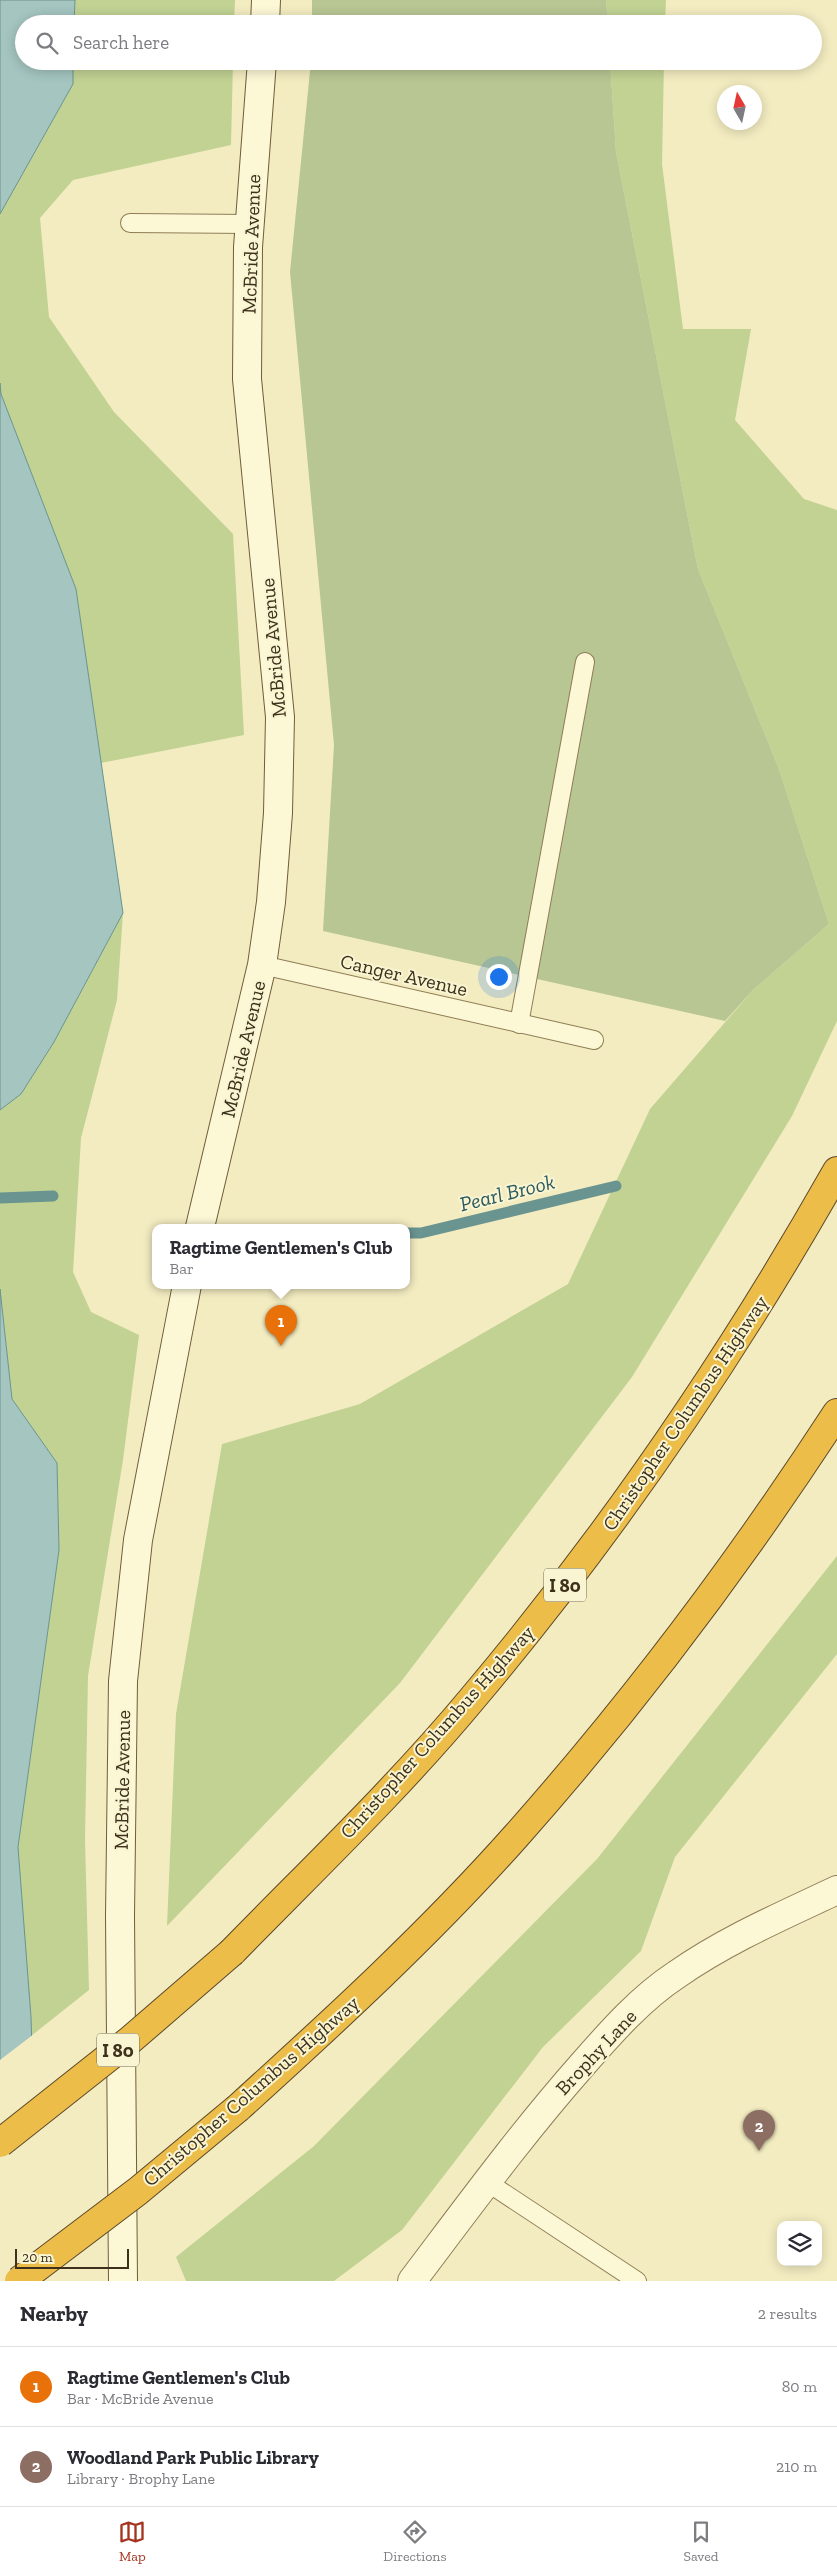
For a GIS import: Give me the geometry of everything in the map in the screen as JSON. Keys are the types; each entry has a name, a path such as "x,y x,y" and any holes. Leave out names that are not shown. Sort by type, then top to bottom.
{"highway":[{"name":"Christopher Columbus Highway","path":"0,2143 129,2041 232,1952 397,1782 471,1701 555,1598 633,1494 706,1389 778,1274 837,1171"},
{"name":"Christopher Columbus Highway","path":"19,2281 138,2192 238,2108 314,2040 415,1942 515,1837 592,1748 691,1623 776,1507 837,1413"}],"main road":[{"path":"265,15 266,0"},
{"name":"McBride Avenue","path":"201,1224 262,965 271,902 278,812 280,717 247,379 249,224 261,70"},
{"name":"McBride Avenue","path":"123,2281 120,1916 124,1681 138,1540 187,1289"},
{"name":"Brophy Lane","path":"412,2281 528,2126 634,2010 675,1975 742,1935 837,1890"}],"lane":[{"path":"130,223 249,224"},
{"path":"519,1024 585,662"},
{"name":"Canger Avenue","path":"262,965 594,1040"},
{"path":"487,2182 637,2281"}],"green space":[{"path":"75,0 235,0 234,15 74,15"},
{"path":"312,0 606,0 607,15 312,15"},
{"path":"606,0 666,0 665,15 607,15"},
{"path":"73,70 233,70 231,145 73,180 40,218 49,317 114,412 233,534 244,735 101,763 76,589 1,394 0,383 0,214 73,84"},
{"path":"310,70 611,70 616,152 698,569 779,769 829,924 753,990 725,1021 323,931 334,745 290,272"},
{"path":"611,70 664,70 662,164 683,329 751,329 735,420 804,499 837,510 837,1021 792,1116 632,1377 400,1683 167,1926 176,1714 222,1444 360,1404 568,1284 650,1109 753,990 829,924 779,769 698,569 616,152"},
{"path":"123,913 117,1000 81,1138 73,1272 91,1312 139,1335 123,1460 88,1676 85,1840 89,1990 31,2036 18,1847 59,1550 57,1463 12,1399 0,1289 0,1110 21,1094 54,1042"},
{"path":"837,1556 837,1654 675,1857 641,1951 543,2047 402,2230 334,2281 186,2281 176,2257 314,2146 597,1859"}],"water":[{"path":"0,0 75,0 74,15 15,15 15,70 73,70 73,84 0,214"},
{"path":"0,383 1,394 76,589 123,913 54,1042 21,1094 0,1110"},
{"path":"0,1289 12,1399 57,1463 59,1550 18,1847 31,2017 39,2281 0,2281"}],"pier":[{"path":"34,2034 42,2281 0,2281 0,2060"}],"waterway":[{"name":"Pearl Brook","path":"410,1233 421,1233 616,1186"},
{"name":"Pearl Brook","path":"0,1198 53,1196"}],"place":[{"name":"Ragtime Gentlemen's Club","path":"281,1346"},
{"name":"Woodland Park Public Library","path":"759,2151"}]}
